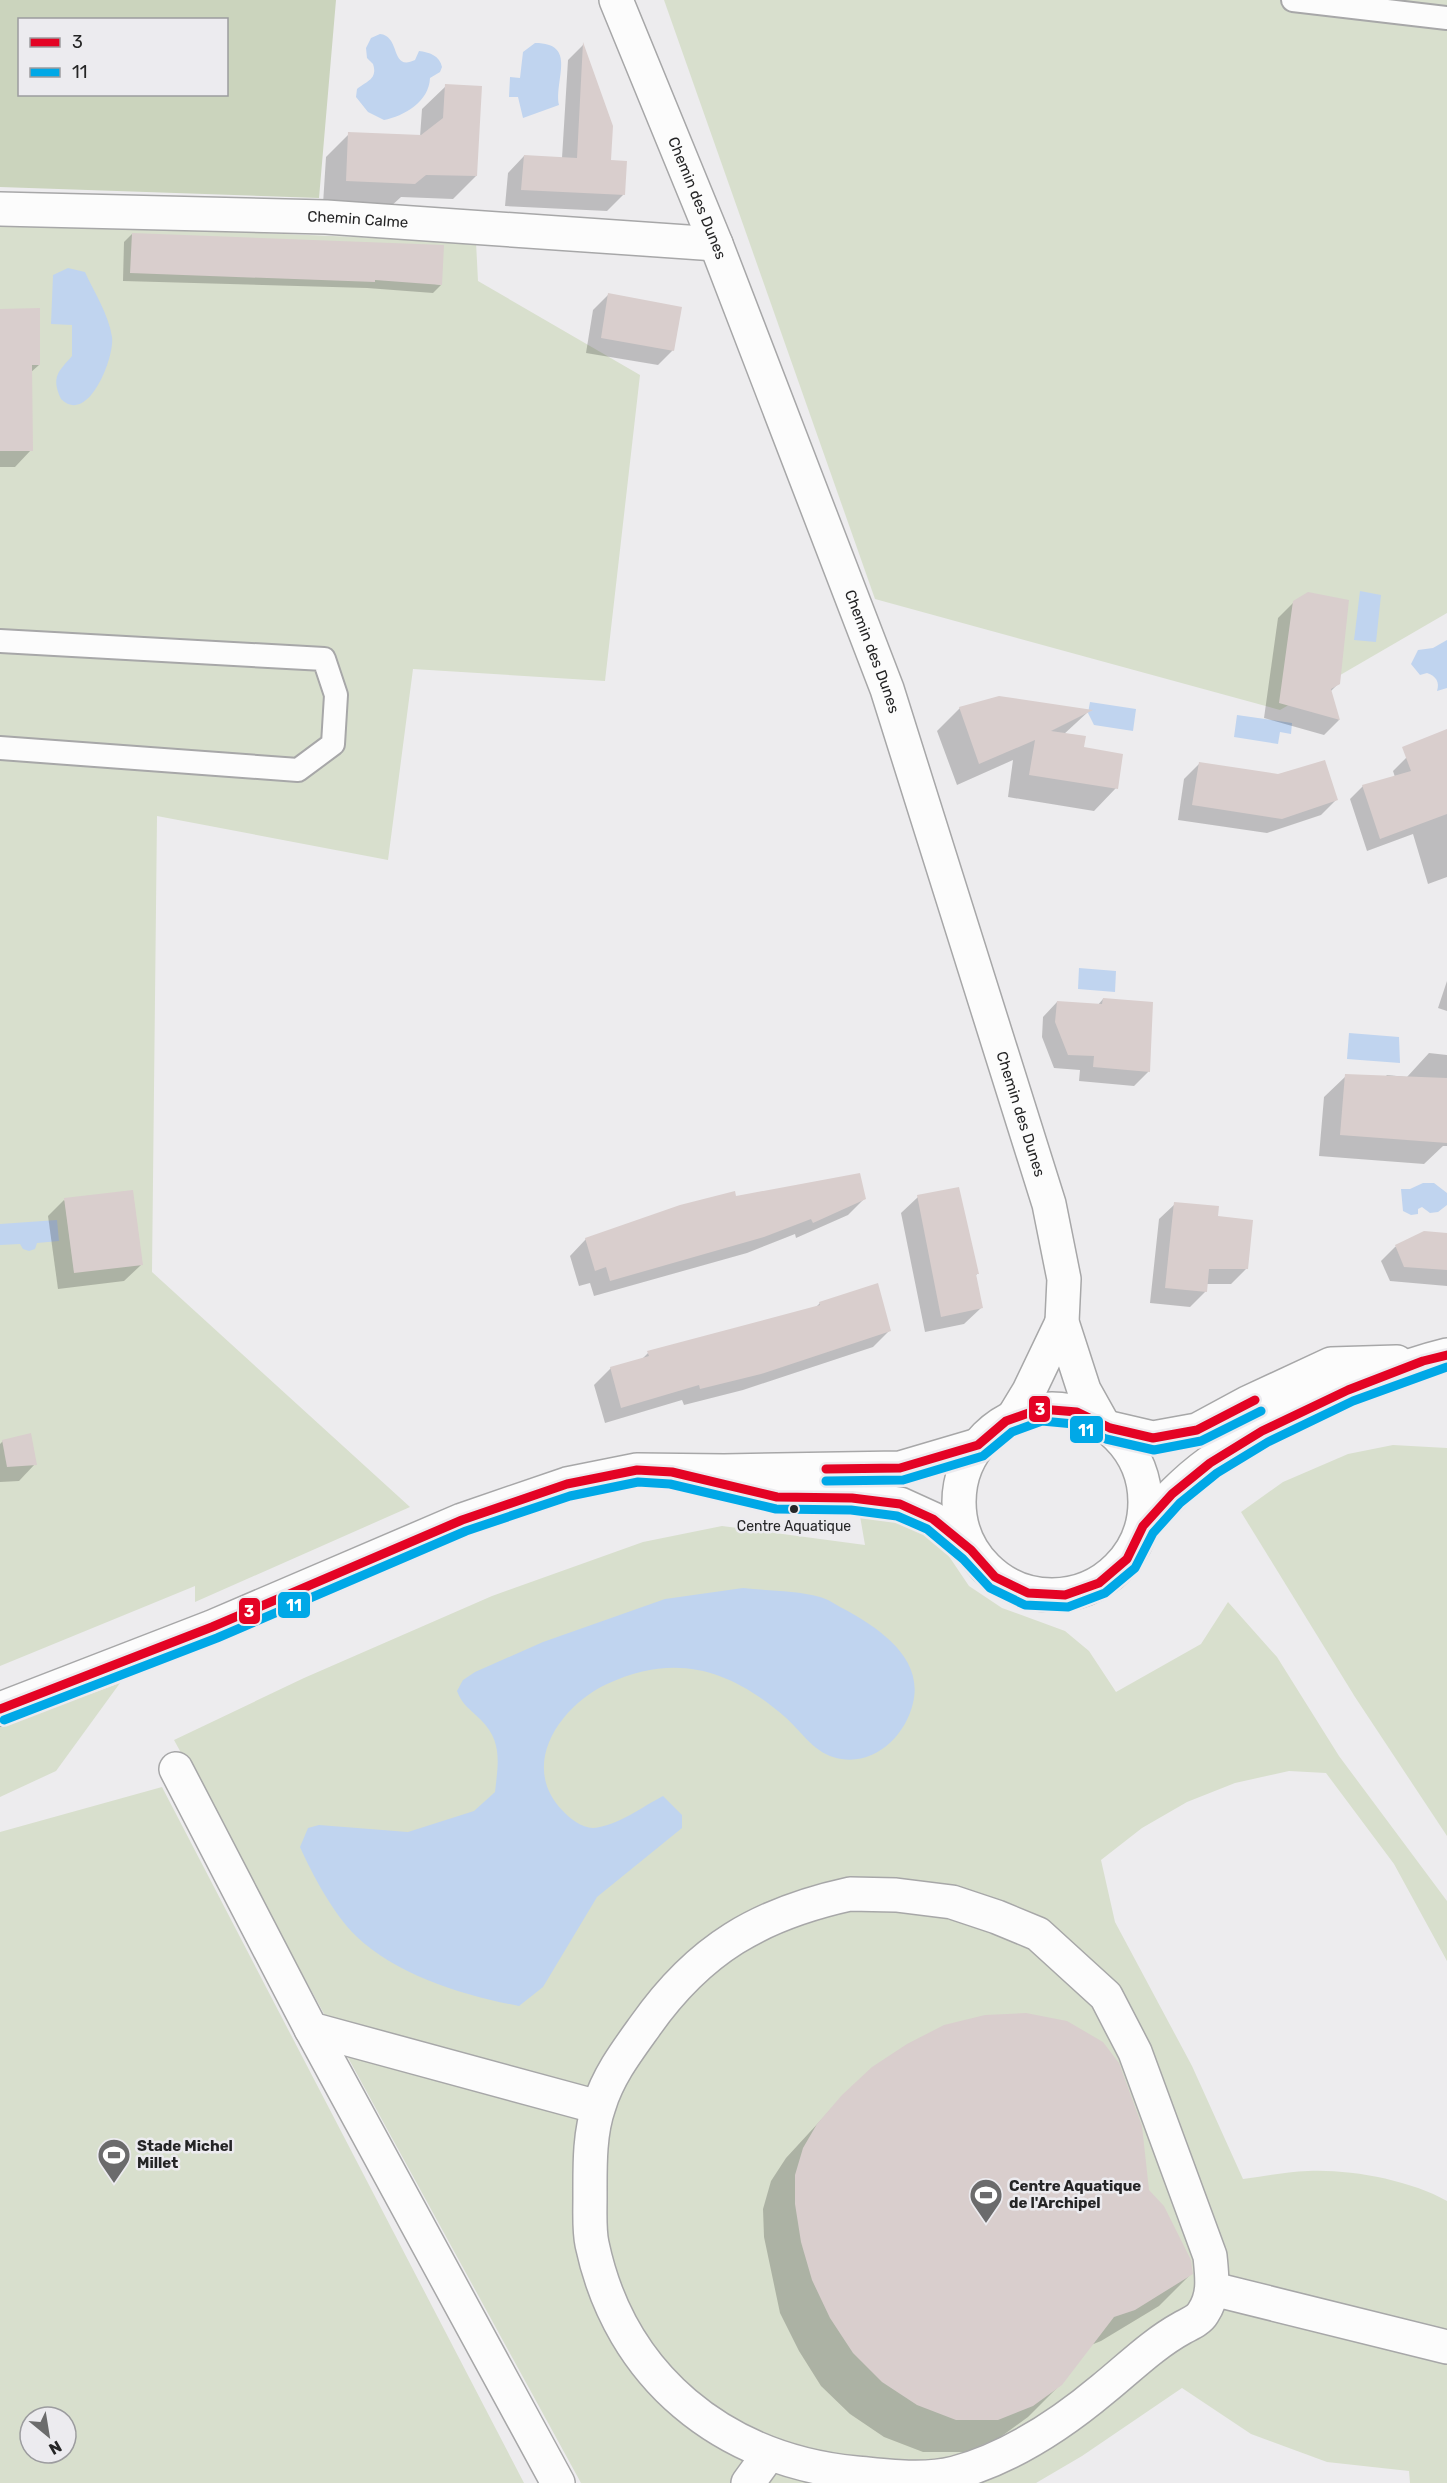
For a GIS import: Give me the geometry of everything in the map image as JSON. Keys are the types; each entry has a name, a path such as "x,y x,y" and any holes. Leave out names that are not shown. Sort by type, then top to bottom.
{"street":[{"name":"Chemin des Dunes","path":"616,0 716,244 887,689 1049,1204 1064,1280 1062,1322 1084,1390 1106,1426"},
{"name":"Chemin Calme","path":"0,209 326,217 716,244"},
{"name":"Chemin des Dunes","path":"1012,1419 1029,1391 1062,1322"},
{"path":"0,1709 212,1627 462,1520 567,1484 637,1470 672,1472 900,1468 978,1445 1012,1419 1040,1409 1077,1412 1106,1426 1153,1438 1197,1430 1247,1403 1331,1364 1435,1358"},
{"path":"672,1472 777,1497 852,1498 900,1504 933,1519 971,1550 995,1577 1028,1593 1065,1595 1100,1583 1127,1559 1143,1526 1172,1494 1210,1463 1262,1431 1348,1390 1435,1358"},
{"path":"1106,1426 1134,1455 1146,1490 1143,1526"},
{"path":"971,1550 959,1515 962,1478 978,1445"},
{"path":"176,1769 311,2029 558,2483"},
{"path":"850,1894 896,1895 952,1902 1038,1934 1106,1996 1135,2052 1157,2107 1209,2256 1213,2289 1202,2316 1164,2338 1094,2396 1022,2448 954,2473 905,2478 818,2470 768,2454 698,2416 649,2369 611,2311 591,2241 590,2164 598,2107 616,2066 663,1999 704,1960 740,1933 812,1903 850,1894"},
{"path":"311,2029 598,2107"},
{"path":"1213,2289 1447,2347"},
{"path":"748,2483 768,2454"}],"lane":[{"path":"1293,0 1447,18"},
{"path":"0,641 324,660 336,695 333,744 298,770 0,748"}],"green space":[{"path":"0,0 336,0 319,198 0,187"},
{"path":"664,0 1447,0 1447,613 1280,710 875,599"},
{"path":"0,222 476,242 478,281 640,375 605,681 413,669 388,860 157,816 152,1272 410,1507 195,1602 195,1586 0,1666"},
{"path":"1393,1445 1447,1448 1447,1836 1355,1697 1241,1512 1283,1482 1348,1454"},
{"path":"860,1516 896,1518 942,1546 969,1586 1002,1608 1065,1631 1089,1651 1116,1692 1201,1644 1228,1602 1277,1657 1339,1756 1447,1901 1447,1961 1394,1864 1326,1773 1289,1771 1235,1783 1187,1802 1142,1828 1101,1860 1115,1922 1192,2066 1243,2179 1300,2172 1325,2171 1361,2174 1416,2187 1447,2201 1447,2483 1410,2483 1409,2471 1327,2462 1251,2434 1182,2388 1082,2456 1036,2483 581,2483 174,1740 304,1678 492,1596 643,1542 722,1526 865,1545"},
{"path":"120,1683 56,1771 0,1797 0,1727"},
{"path":"162,1787 524,2483 0,2483 0,1832"}],"water":[{"path":"380,34 387,36 398,58 402,61 415,60 419,51 436,57 442,67 440,72 430,78 429,87 420,101 407,111 384,120 368,112 356,97 357,89 373,76 373,64 367,58 366,48 371,38"},
{"path":"535,43 556,49 560,56 559,105 523,118 518,97 509,97 510,77 520,78 523,52"},
{"path":"68,268 85,272 105,312 112,337 109,359 98,386 81,404 71,405 61,399 56,380 57,375 72,356 72,325 51,324 53,275"},
{"path":"1360,591 1381,595 1376,642 1354,640"},
{"path":"1447,640 1447,688 1437,691 1438,682 1435,678 1427,673 1420,675 1411,664 1418,650 1433,648"},
{"path":"1090,702 1136,709 1133,731 1094,725 1088,713"},
{"path":"1237,715 1292,723 1291,734 1280,732 1278,744 1234,737"},
{"path":"1079,968 1116,971 1115,992 1078,989"},
{"path":"1349,1033 1399,1037 1400,1063 1347,1059"},
{"path":"1423,1183 1434,1183 1447,1193 1447,1205 1438,1212 1430,1213 1422,1207 1418,1209 1418,1214 1411,1215 1403,1211 1401,1189 1410,1189"},
{"path":"57,1220 59,1241 37,1243 35,1249 29,1251 23,1249 20,1244 0,1245 0,1224"},
{"path":"743,1588 801,1593 823,1598 871,1625 896,1646 912,1672 915,1687 909,1716 894,1739 884,1748 860,1759 847,1760 833,1757 819,1750 764,1700 722,1677 701,1670 679,1668 656,1669 632,1674 590,1694 561,1722 551,1738 545,1756 544,1774 550,1793 568,1816 589,1828 611,1824 663,1796 682,1815 682,1828 597,1897 543,1987 519,2006 454,1990 411,1973 391,1962 372,1950 348,1927 324,1894 300,1847 308,1828 319,1825 408,1832 474,1811 495,1792 498,1763 496,1745 488,1728 459,1696 457,1691 463,1680 475,1672 543,1642 665,1599"}],"building":[{"path":"583,42 613,126 611,160 627,161 625,195 521,190 524,155 577,158"},
{"path":"445,84 482,86 477,176 426,175 415,184 346,181 348,132 421,135 443,118"},
{"path":"132,233 444,245 442,285 375,280 375,282 130,273"},
{"path":"608,293 682,307 674,351 601,338"},
{"path":"40,308 40,365 32,365 33,451 0,451 0,309"},
{"path":"1308,592 1349,600 1340,684 1331,689 1340,720 1279,703 1293,601"},
{"path":"999,696 1093,710 1051,731 1086,736 1084,747 1123,754 1118,789 1029,775 1035,740 979,764 959,707"},
{"path":"1447,729 1447,814 1380,839 1362,785 1411,771 1402,747"},
{"path":"1325,760 1338,800 1282,819 1192,805 1199,762 1278,774"},
{"path":"1103,998 1153,1002 1150,1072 1093,1067 1094,1056 1068,1055 1055,1022 1057,1001 1102,1004"},
{"path":"1345,1074 1447,1078 1447,1143 1340,1135"},
{"path":"860,1173 866,1199 813,1223 811,1219 764,1237 610,1281 606,1267 595,1271 585,1238 680,1205 735,1191 736,1196"},
{"path":"959,1187 979,1274 976,1274 983,1308 941,1317 917,1195"},
{"path":"133,1190 143,1265 74,1273 64,1198"},
{"path":"1174,1202 1219,1206 1218,1216 1253,1220 1248,1269 1209,1269 1207,1292 1165,1288"},
{"path":"1424,1231 1447,1233 1447,1270 1404,1267 1395,1245"},
{"path":"878,1283 891,1331 761,1374 700,1389 699,1385 621,1408 610,1367 649,1356 647,1351 820,1305 819,1302"},
{"path":"31,1433 37,1465 7,1467 2,1440"},
{"name":"Centre Aquatique de l'Archipel","path":"1026,2013 1067,2021 1103,2042 1119,2063 1142,2126 1149,2190 1164,2206 1191,2260 1193,2274 1135,2310 1114,2317 1062,2385 1033,2406 998,2420 956,2420 917,2405 882,2382 853,2353 830,2318 812,2280 801,2242 795,2204 795,2175 803,2148 817,2124 842,2095 872,2067 907,2044 944,2025 985,2015"}],"transit line":[{"name":"3","path":"0,1709 212,1627 462,1520 567,1484 637,1470 672,1472 777,1497 852,1498 900,1504 933,1519 971,1550 995,1577 1028,1593 1065,1595 1099,1583 1127,1559 1143,1526 1172,1494 1210,1463 1262,1431 1348,1390 1423,1361 1447,1355"},
{"name":"11","path":"4,1720 217,1638 466,1531 570,1496 638,1482 670,1484 776,1509 851,1510 897,1516 927,1529 963,1559 990,1588 1025,1605 1068,1607 1105,1593 1135,1568 1153,1533 1180,1503 1217,1473 1268,1442 1353,1401 1447,1367"},
{"name":"3","path":"826,1469 900,1468 978,1445 1006,1421 1040,1409 1077,1412 1110,1428 1153,1438 1197,1430 1255,1400"},
{"name":"11","path":"826,1481 903,1480 983,1456 1012,1432 1042,1421 1074,1424 1106,1439 1154,1450 1201,1441 1261,1411"}],"place":[{"name":"Centre Aquatique","path":"794,1509"},
{"name":"Stade Michel Millet","path":"114,2184"},
{"name":"Centre Aquatique de l'Archipel","path":"986,2224"}]}
